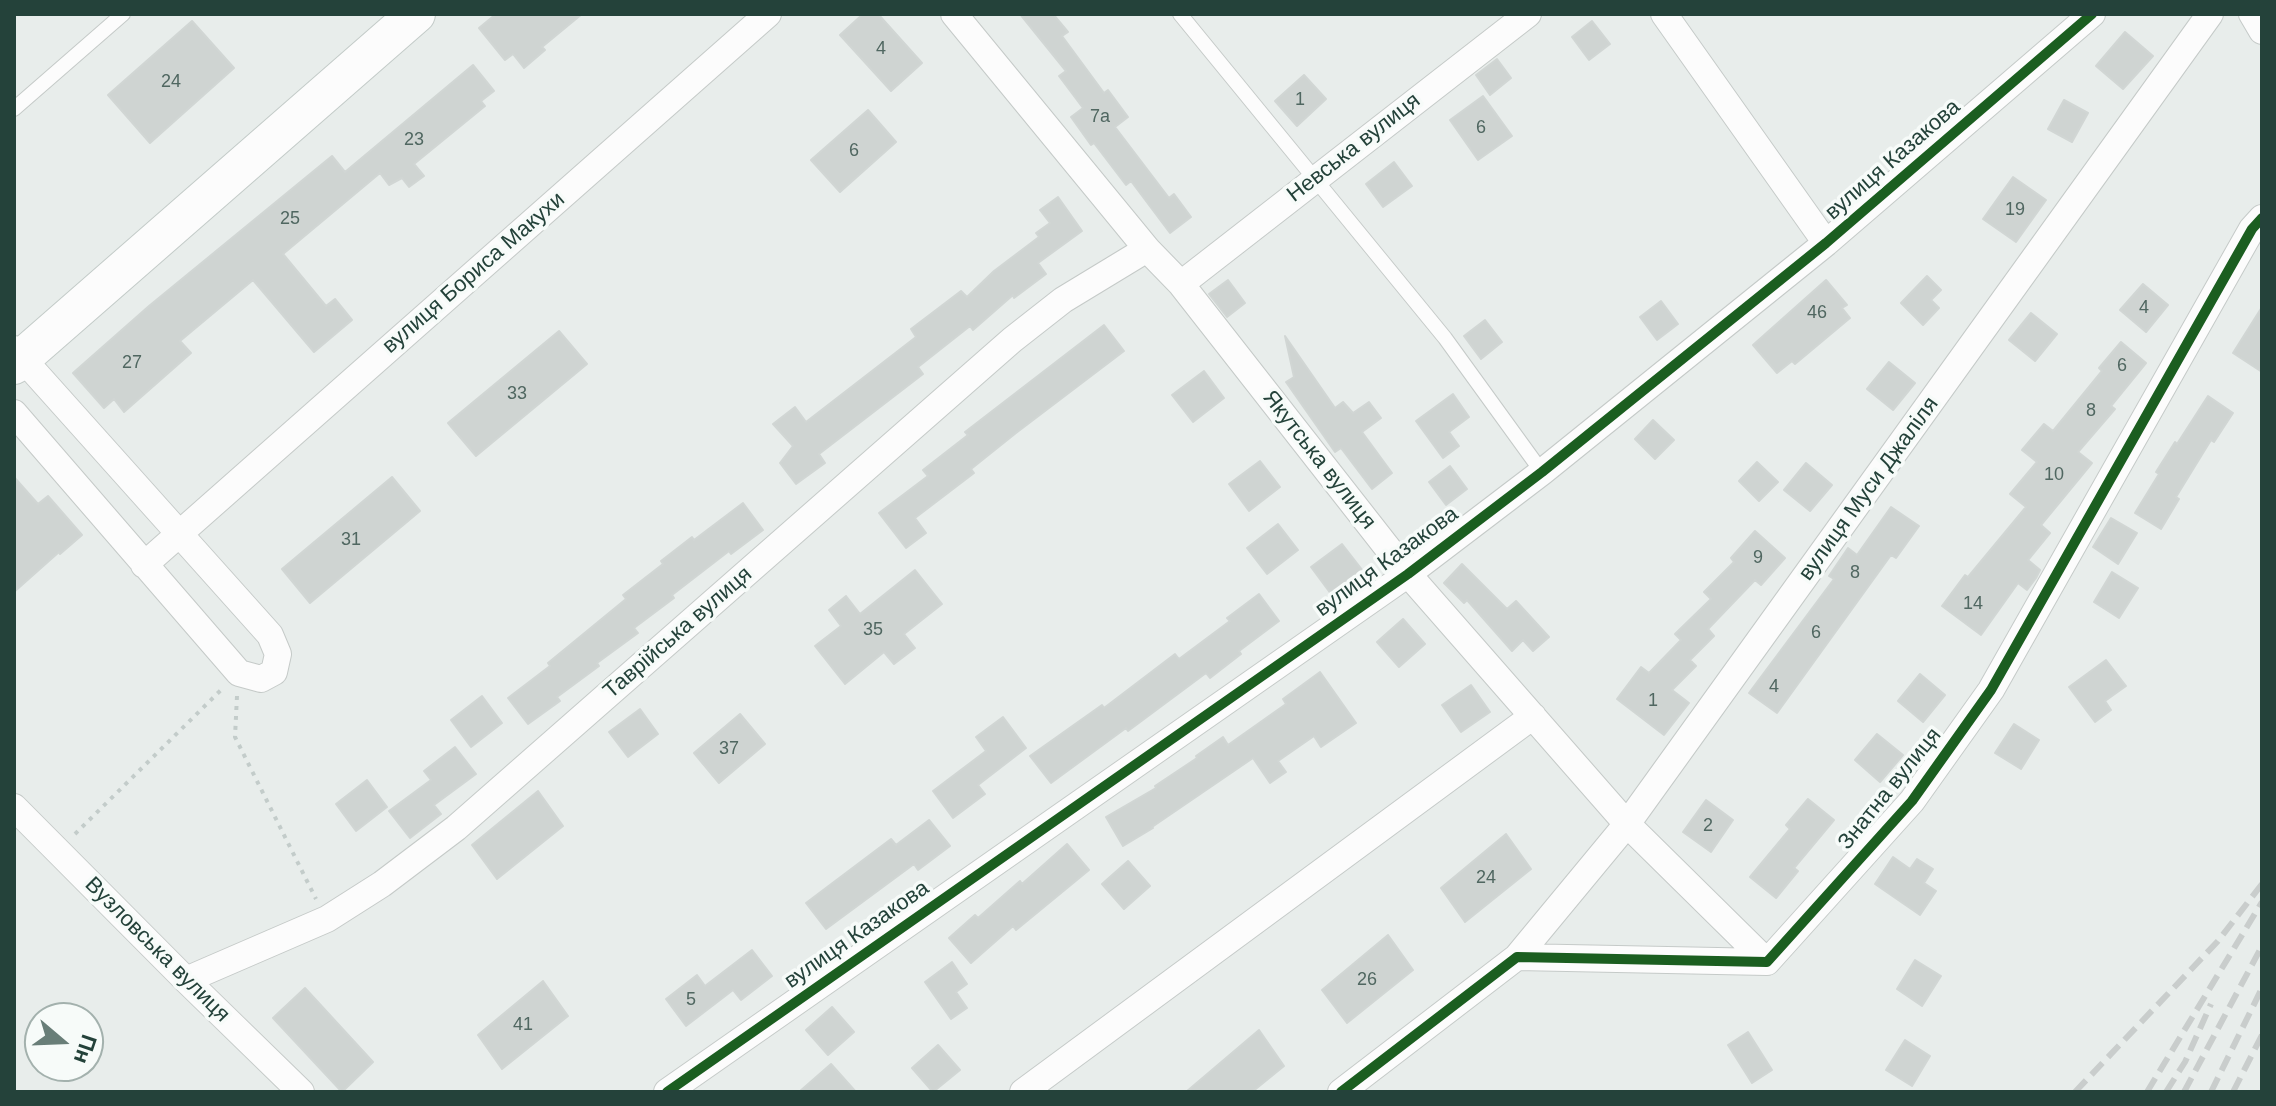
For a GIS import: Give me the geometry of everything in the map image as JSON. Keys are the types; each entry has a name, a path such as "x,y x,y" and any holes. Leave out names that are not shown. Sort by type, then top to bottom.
{"main road":[{"path":"17,357 416,14"}],"street":[{"name":"вулиця Бориса Макухи","path":"144,565 768,14"},
{"name":"Невська вулиця","path":"1181,284 1528,14"},
{"path":"1664,14 1826,243"},
{"name":"вулиця Казакова","path":"667,1092 1408,574 1542,472 1826,243 2092,14"},
{"name":"вулиця Муси Джаліля","path":"1517,957 1627,824 2210,14"},
{"path":"2252,14 2262,31"},
{"name":"Якутська вулиця","path":"964,17 1147,249 1181,284 1408,574 1627,824 1767,962"},
{"name":"Знатна вулиця","path":"1767,962 1912,801 1991,690 2252,229 2262,218"},
{"name":"Таврійська вулиця","path":"186,980 327,919 382,884 456,828 1012,340 1063,300 1147,249"},
{"path":"14,413 239,673 261,679 274,672 278,654 270,635 17,357"},
{"path":"1023,1092 1533,716"},
{"name":"Вузловська вулиця","path":"14,807 301,1092"},
{"path":"1341,1092 1517,957 1767,962"}],"lane":[{"path":"14,109 123,14"},
{"path":"1180,14 1445,338 1542,472"}],"path":[{"path":"239,673 235,737 327,919"},
{"path":"57,852 239,673"}],"building":[{"path":"496,14 582,14 542,47 545,50 524,68 513,54 505,60 479,28"},
{"path":"863,14 878,14 922,63 891,91 840,35"},
{"path":"1020,14 1053,14 1068,32 1062,36 1104,93 1108,90 1128,117 1115,127 1169,198 1174,194 1191,217 1170,233 1131,181 1126,185 1071,117 1083,108 1059,76 1066,71"},
{"path":"192,21 234,68 150,143 108,95"},
{"path":"1592,21 1610,44 1589,60 1572,37"},
{"path":"2125,32 2153,56 2123,89 2096,66"},
{"path":"1497,59 1511,78 1490,95 1476,75"},
{"path":"473,65 494,91 481,101 485,106 414,164 424,176 409,187 402,178 389,185 380,173 283,254 326,306 335,299 352,320 314,352 253,280 180,341 191,353 124,412 114,399 104,408 73,373 149,306 332,156 345,172"},
{"path":"1304,75 1326,99 1297,126 1275,101"},
{"path":"1483,96 1512,136 1478,160 1450,120"},
{"path":"2064,100 2088,113 2072,142 2048,129"},
{"path":"868,110 896,142 840,192 811,160"},
{"path":"1394,162 1412,186 1383,207 1366,184"},
{"path":"2013,177 2046,200 2016,242 1983,219"},
{"path":"1058,197 1082,231 1038,263 1046,274 1014,298 1013,295 973,330 970,326 918,367 923,374 819,454 825,463 796,484 780,463 793,446 773,424 795,407 806,422 916,337 911,329 961,291 967,297 994,271 1039,237 1036,233 1050,223 1040,210"},
{"path":"1927,276 1941,290 1931,300 1939,308 1923,325 1901,303"},
{"path":"1228,280 1245,303 1227,317 1209,294"},
{"path":"1826,280 1847,305 1842,308 1850,318 1795,364 1792,361 1777,373 1753,345"},
{"path":"2143,284 2168,305 2146,332 2120,310"},
{"path":"1661,301 1678,324 1657,340 1640,317"},
{"path":"2262,307 2262,372 2233,353"},
{"path":"2031,313 2057,334 2035,361 2009,340"},
{"path":"1485,320 1502,342 1481,359 1464,336"},
{"path":"1104,325 1124,351 1016,433 971,469 974,473 915,518 926,533 906,548 879,513 928,476 923,470 968,435 965,432"},
{"path":"559,331 587,364 476,456 448,423"},
{"path":"1285,336 1335,408 1343,402 1353,413 1369,402 1381,418 1362,432 1392,473 1372,489 1341,448 1335,452 1286,382 1294,377"},
{"path":"2121,342 2146,363 2111,406 2115,409 2078,452 2092,463 2041,525 2050,533 2028,560 2040,570 2036,578 2027,590 2018,583 1981,635 1942,606 1965,575 1968,577 2026,507 2010,494 2037,462 2022,450 2044,424 2053,431 2102,371 2099,368"},
{"path":"1889,362 1915,383 1893,410 1867,389"},
{"path":"1204,371 1224,398 1193,422 1172,395"},
{"path":"1453,394 1469,417 1449,432 1459,446 1443,458 1416,421"},
{"path":"2208,396 2233,413 2214,442 2211,440 2176,497 2179,499 2161,529 2135,513 2159,474 2156,472"},
{"path":"1653,420 1674,440 1655,459 1635,439"},
{"path":"1260,461 1280,487 1249,511 1229,484"},
{"path":"1757,462 1778,482 1759,501 1739,481"},
{"path":"1806,463 1832,485 1810,511 1784,490"},
{"path":"1450,466 1467,489 1446,505 1429,482"},
{"path":"14,477 38,504 48,496 82,535 14,592"},
{"path":"392,477 420,511 310,603 282,569"},
{"path":"743,503 763,530 731,554 729,551 672,595 674,598 634,628 638,633 597,663 599,666 557,697 560,701 528,724 508,698 550,666 548,663 626,599 623,595 663,564 661,561"},
{"path":"1891,507 1919,526 1896,558 1891,555 1777,713 1749,693 1834,579 1829,576 1848,548 1857,555"},
{"path":"2111,518 2137,533 2118,564 2093,547"},
{"path":"1278,524 1298,550 1267,574 1247,548"},
{"path":"1755,531 1785,558 1761,585 1755,580 1708,629 1714,636 1690,660 1696,666 1672,690 1689,703 1664,735 1617,699 1641,667 1649,673 1681,640 1675,634 1711,599 1704,592 1734,562 1731,558"},
{"path":"1342,544 1363,571 1331,594 1311,567"},
{"path":"1462,564 1507,609 1516,601 1549,637 1533,651 1523,640 1512,651 1467,600 1464,603 1444,583"},
{"path":"915,570 942,604 904,634 915,648 894,664 884,652 845,684 815,646 841,626 829,610 846,596 860,614"},
{"path":"2112,572 2138,588 2119,618 2094,602"},
{"path":"1259,594 1279,621 1210,678 1206,673 1051,783 1030,756 1102,705 1104,708 1175,654 1179,659 1230,621 1227,618"},
{"path":"1403,619 1425,644 1399,667 1377,642"},
{"path":"2106,660 2126,686 2105,701 2111,710 2095,722 2069,687"},
{"path":"1320,672 1356,723 1321,747 1314,736 1278,761 1286,772 1270,783 1253,758 1123,846 1106,817 1156,788 1223,737 1228,745 1286,704 1283,699"},
{"path":"1920,674 1945,695 1923,722 1898,701"},
{"path":"1471,685 1490,712 1461,732 1442,705"},
{"path":"482,696 502,723 471,747 451,720"},
{"path":"640,709 658,734 628,757 609,732"},
{"path":"740,714 765,744 719,783 694,753"},
{"path":"1003,717 1026,748 978,785 985,794 953,818 933,791 986,751 976,737"},
{"path":"2014,724 2039,740 2021,769 1995,753"},
{"path":"1877,734 1903,755 1880,782 1855,760"},
{"path":"455,747 476,774 434,805 441,814 410,838 389,811 431,780 424,771"},
{"path":"367,780 387,807 356,831 336,804"},
{"path":"538,791 563,826 497,879 472,845"},
{"path":"1808,799 1834,820 1794,868 1798,871 1776,898 1750,877 1790,829 1786,825"},
{"path":"1706,800 1733,820 1711,852 1683,832"},
{"path":"929,820 950,846 918,870 914,864 826,929 806,903 891,839 896,845"},
{"path":"1506,834 1531,869 1465,922 1441,888"},
{"path":"1067,844 1089,870 1016,930 1013,926 971,963 949,938 975,915 978,918 1020,881 1022,884"},
{"path":"1893,857 1910,869 1917,859 1933,869 1924,883 1936,891 1920,915 1875,884"},
{"path":"1128,861 1150,886 1124,909 1102,884"},
{"path":"1388,935 1413,970 1347,1023 1322,990"},
{"path":"752,950 772,976 741,1000 733,990 686,1026 666,999 697,975 705,986"},
{"path":"1915,960 1941,976 1922,1006 1897,989"},
{"path":"952,962 967,984 956,992 967,1008 951,1019 925,982"},
{"path":"543,981 568,1016 502,1069 478,1035"},
{"path":"305,988 373,1062 342,1092 273,1018"},
{"path":"832,1007 854,1032 828,1055 806,1030"},
{"path":"1259,1030 1284,1066 1252,1092 1186,1092"},
{"path":"1748,1032 1772,1070 1752,1083 1728,1045"},
{"path":"1905,1040 1930,1056 1912,1086 1886,1070"},
{"path":"938,1045 960,1070 933,1092 912,1068"},
{"path":"831,1064 856,1092 799,1092"}],"railway":[{"path":"2075,1092 2218,941 2262,884"},
{"path":"2147,1092 2262,902"},
{"path":"2184,1092 2262,946"},
{"path":"2211,1092 2262,988"},
{"path":"2166,1092 2185,1062 2211,1004"},
{"path":"2233,1092 2262,1035"}],"cycle path":[{"path":"667,1092 1408,574 1542,472 1826,243 2092,14"},
{"path":"1341,1092 1517,957 1767,962 1912,801 1991,690 2252,229 2262,218"}]}
